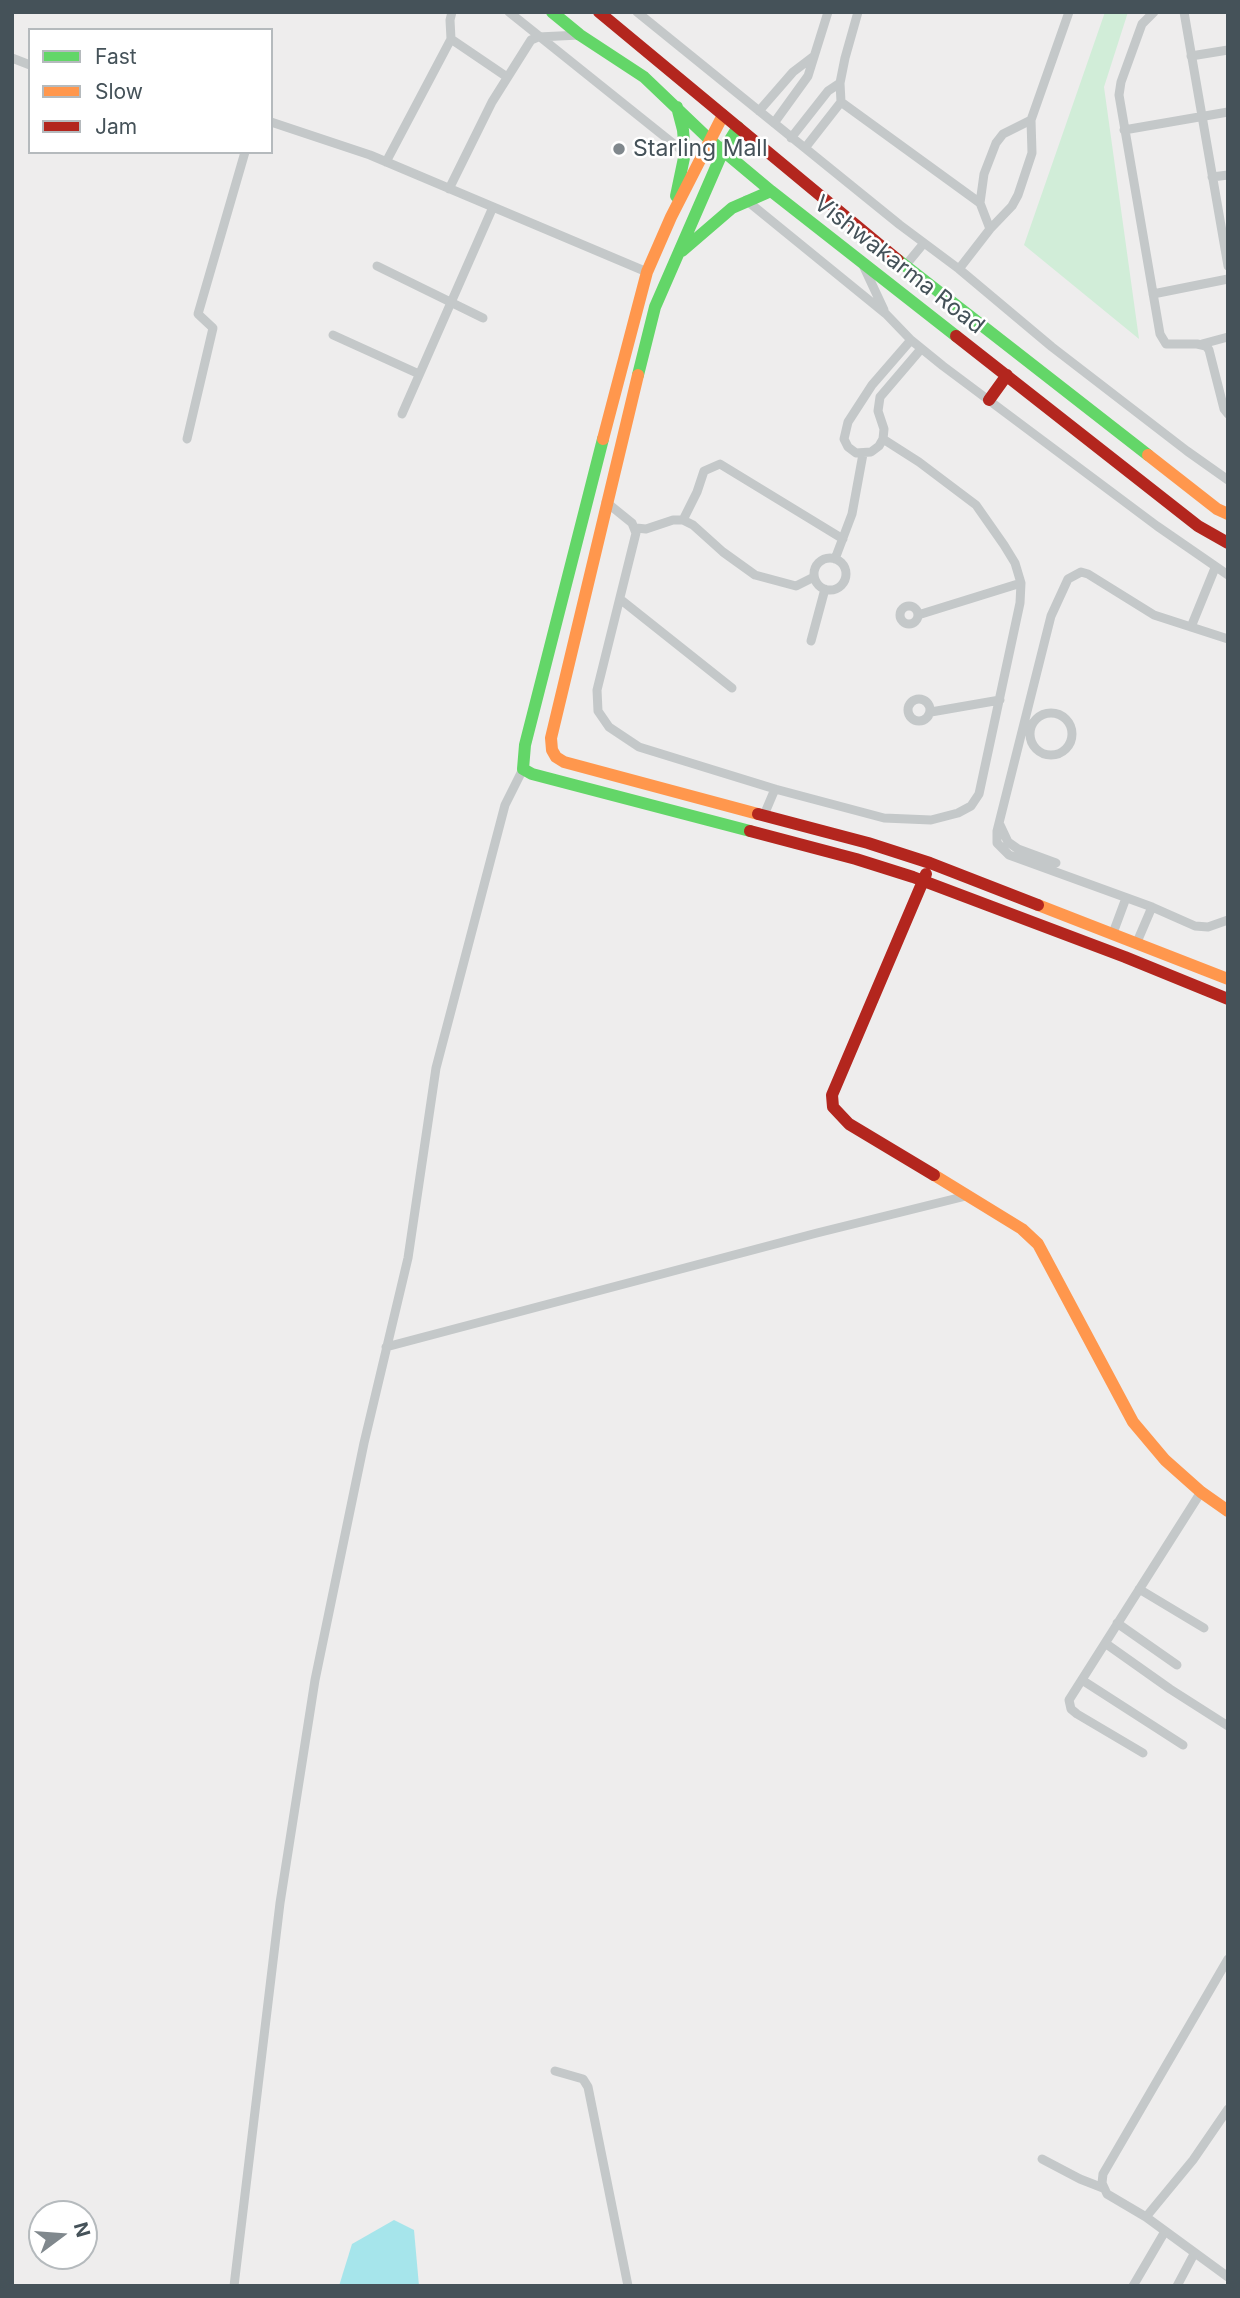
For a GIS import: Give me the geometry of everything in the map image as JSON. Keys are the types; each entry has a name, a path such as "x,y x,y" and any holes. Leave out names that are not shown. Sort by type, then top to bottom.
{"street":[{"path":"386,163 451,39 452,12"},
{"path":"509,12 532,41 685,153"},
{"name":"Vishwakarma Road","path":"552,12 580,35 644,77 710,140 862,264 1007,374 1198,526 1228,543"},
{"path":"637,12 791,138 959,268 1052,347 1186,451 1228,480"},
{"path":"774,123 805,81 828,12"},
{"path":"805,148 841,102 840,83 845,58 859,12"},
{"path":"959,268 1012,206 1018,195 1032,153 1031,120 1069,12"},
{"path":"1154,12 1142,24 1121,82 1119,95 1160,334 1166,344 1202,345 1228,337"},
{"path":"1184,12 1228,267"},
{"name":"Vishwakarma Road","path":"603,14 905,266 1217,509 1228,514"},
{"path":"449,189 507,77 532,41 580,35"},
{"path":"451,39 507,77"},
{"path":"1191,56 1228,50"},
{"path":"760,111 793,72 814,56"},
{"path":"791,138 828,91 840,83"},
{"path":"841,102 980,203"},
{"path":"671,217 685,153 677,106"},
{"path":"1124,130 1228,112"},
{"path":"234,2286 247,2158 280,1903 315,1680 386,1347 408,1258 436,1068 505,805 523,769 524,745 647,272 671,217 723,116"},
{"path":"990,229 980,203 984,174 996,143 1011,129 1031,120"},
{"path":"273,123 386,163 647,272"},
{"path":"738,127 723,151 655,307 551,738 556,757 564,762 764,815 930,863 1228,979"},
{"path":"187,439 213,328 198,314 244,154"},
{"path":"1212,177 1228,175"},
{"path":"677,255 722,216 746,200 771,191"},
{"path":"746,200 886,314 921,349 1057,453 1228,575"},
{"path":"402,414 492,207"},
{"path":"905,266 924,243"},
{"path":"862,264 886,314"},
{"path":"377,266 452,300 483,318"},
{"path":"1153,294 1228,279"},
{"path":"333,334 419,374"},
{"path":"911,340 872,385 848,422 844,439 848,447 856,453 871,452 883,439 884,429 878,411 880,397 921,349"},
{"path":"1202,345 1212,355 1224,409 1228,414"},
{"path":"989,400 1007,374"},
{"path":"636,528 596,702 601,718 623,738 639,747 775,789 884,818 931,820 958,813 971,806 979,794 1020,603 1021,583 1015,563 976,505 919,461 883,439"},
{"path":"835,559 852,514 863,454"},
{"path":"682,520 697,492 704,471 720,464 843,539"},
{"path":"606,502 636,528 646,529 673,520 682,520 693,525 723,552 755,575 796,586 814,576"},
{"path":"824,559 835,559 845,569 845,579 838,587 825,589 819,586 814,576 816,566 824,559"},
{"path":"1191,627 1215,568"},
{"path":"1227,637 1154,615 1088,574 1081,572 1068,579 1051,616 999,822 997,843 1009,855 1152,907 1195,926 1208,927 1228,920"},
{"path":"918,615 1021,583"},
{"path":"811,641 825,589"},
{"path":"620,599 732,688"},
{"path":"931,712 1000,700"},
{"path":"1027,711 1038,718"},
{"path":"1048,713 1060,715 1069,723 1071,741 1064,750 1054,755 1037,750 1031,740 1031,728 1038,718 1048,713"},
{"path":"1019,744 1031,740"},
{"path":"523,769 532,774 856,859 919,889 1125,957 1228,999"},
{"path":"764,815 775,789"},
{"path":"999,822 1008,842 1018,849 1056,863"},
{"path":"930,863 832,1094 833,1107 849,1124 1022,1229 1038,1244 1133,1422 1164,1460 1228,1511"},
{"path":"1113,933 1126,898"},
{"path":"1137,942 1152,907"},
{"path":"386,1347 966,1196"},
{"path":"1143,1753 1071,1709 1069,1700 1201,1492"},
{"path":"1139,1589 1204,1628"},
{"path":"1117,1623 1177,1665"},
{"path":"1105,1643 1228,1726"},
{"path":"1082,1681 1183,1745"},
{"path":"1228,1959 1103,2174 1103,2188 1107,2194 1146,2217 1164,2233 1228,2277"},
{"path":"555,2071 583,2079 588,2088 628,2286"},
{"path":"1146,2217 1193,2160 1228,2109"},
{"path":"1042,2159 1103,2188"},
{"path":"1133,2286 1164,2233"},
{"path":"1177,2286 1194,2254"}],"green space":[{"path":"1105,12 1128,12 1104,87 1139,339 1024,245"}],"water":[{"path":"394,2220 414,2230 419,2286 339,2286 352,2244"}],"traffic: fast":[{"path":"552,12 580,35 644,77 710,140 771,191 956,336"},
{"path":"676,196 685,153 677,107"},
{"path":"638,375 655,307 723,151 738,127"},
{"path":"682,251 732,208 771,191"},
{"path":"898,260 1148,455"},
{"path":"603,439 525,745 523,769 532,774 750,831"}],"traffic: slow":[{"path":"603,439 647,272 671,217 723,115"},
{"path":"638,375 551,738 552,750 556,757 564,762 758,814"},
{"path":"1148,455 1217,509 1228,514"},
{"path":"1038,905 1228,979"},
{"path":"934,1175 1022,1229 1038,1244 1133,1422 1165,1460 1201,1492 1228,1511"}],"traffic: jam":[{"path":"599,12 898,260"},
{"path":"956,336 1198,526 1228,543"},
{"path":"989,400 1007,375"},
{"path":"758,814 868,843 930,863 1038,905"},
{"path":"750,831 913,877 1228,999"},
{"path":"926,874 832,1095 833,1107 849,1124 934,1175"}],"place":[{"name":"Starling Mall","path":"619,149"}]}
